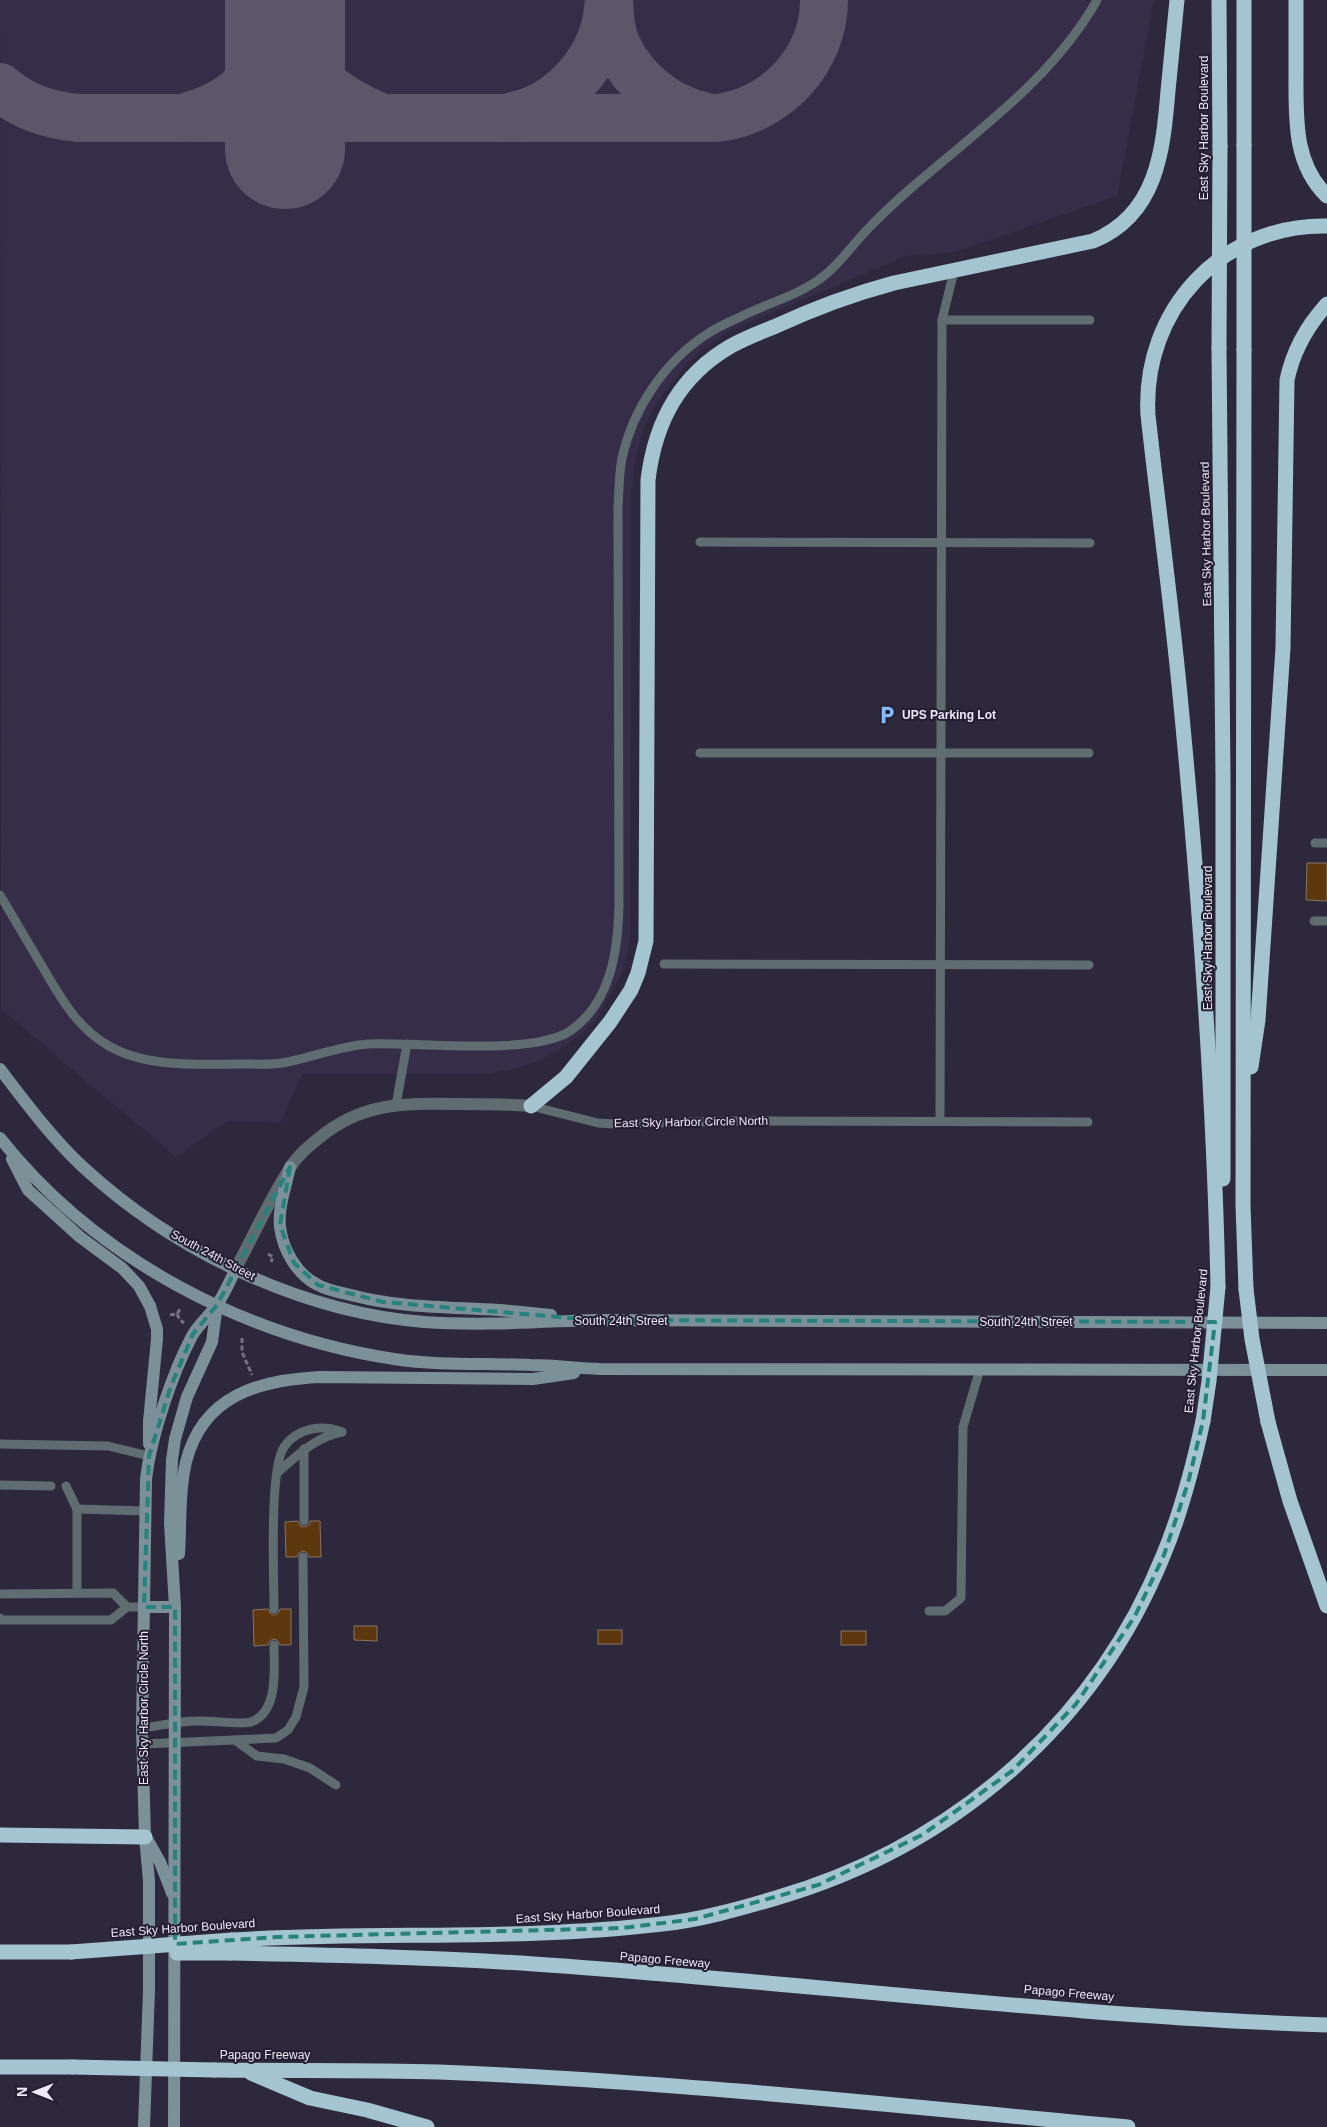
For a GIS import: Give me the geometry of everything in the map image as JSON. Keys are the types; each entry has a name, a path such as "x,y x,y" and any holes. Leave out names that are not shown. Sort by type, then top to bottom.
{"highway":[{"path":"531,1106 566,1077 610,1022 631,990 638,973 646,941 648,480 654,440 661,423 679,393 691,379 704,366 732,345 835,301 894,284 1093,241 1116,229 1138,206 1157,170 1161,154 1177,0"},
{"name":"East Sky Harbor Boulevard","path":"231,1946 277,1937 594,1931 665,1924 726,1911 800,1891 884,1856 950,1818 1012,1770 1054,1727 1097,1677 1135,1616 1164,1555 1188,1483 1209,1381 1218,1287 1223,1174 1223,720 1219,348 1219,0"},
{"path":"1244,0 1243,1121 1246,1289 1254,1355 1268,1422 1290,1501 1327,1606"},
{"path":"1296,0 1298,144 1307,169 1314,181 1327,196"},
{"path":"1218,1287 1212,1120 1200,925 1181,706 1148,414 1148,384 1154,352 1169,318 1189,286 1210,265 1233,249 1275,232 1301,227 1327,226"},
{"path":"1243,1121 1258,1020 1279,710 1283,639 1287,380 1297,347 1311,323 1327,304"},
{"path":"0,1835 145,1837"},
{"name":"Papago Freeway","path":"0,1952 71,1952 231,1946 532,1964 1086,2010 1327,2025"},
{"name":"Papago Freeway","path":"0,2067 438,2072 721,2090 1128,2127"},
{"path":"245,2070 310,2098 367,2110 427,2127"}],"main road":[{"name":"South 24th Street","path":"0,1069 47,1128 82,1166 117,1196 174,1235 236,1268 309,1298 368,1313 423,1322 502,1324 594,1320 1327,1323"},
{"path":"3,1142 53,1194 104,1238 165,1278 249,1320 292,1336 330,1346 396,1359 452,1364 531,1365 599,1369 1327,1370"},
{"path":"3,1142 28,1190 80,1237 126,1272 139,1286 150,1306 157,1329 157,1340 149,1421 149,1456"},
{"path":"290,1167 280,1207 282,1235 290,1257 299,1270 318,1286 362,1298 406,1306 499,1310 594,1320"},
{"name":"East Sky Harbor Circle North","path":"144,2127 149,1990 149,1881 145,1837 142,1728 145,1511 149,1456 171,1386 193,1334 217,1305 236,1268"},
{"name":"East Sky Harbor Circle North","path":"174,2127 175,1607 170,1523 172,1460 175,1439 188,1398 212,1342 217,1305"},
{"path":"144,1607 175,1607 182,1486 186,1463 192,1444 208,1420 221,1406 236,1395 256,1385 288,1378 320,1376 533,1379 599,1369"},
{"path":"145,1837 160,1862 175,1900"}],"street":[{"name":"East Sky Harbor Circle North","path":"236,1268 268,1204 290,1167 312,1144 341,1122 370,1110 396,1105 500,1104 531,1106"}],"lane":[{"path":"0,895 66,1008 86,1030 109,1046 129,1055 180,1063 280,1063 358,1045 522,1045 555,1038 569,1032 601,995 614,964 619,905 619,482 627,440 646,398 672,364 708,334 747,314 796,293 826,275 865,232 910,189 936,169 1038,78 1070,42 1097,0"},
{"path":"940,1121 942,320 954,271"},
{"path":"942,320 1090,320"},
{"path":"700,542 1090,543"},
{"path":"700,752 1089,753"},
{"path":"1315,843 1327,843"},
{"path":"1314,921 1327,921"},
{"path":"664,964 1089,965"},
{"path":"396,1105 407,1044"},
{"name":"East Sky Harbor Circle North","path":"531,1106 598,1123 615,1124 736,1121 1088,1122"},
{"path":"928,1611 945,1611 961,1598 963,1427 980,1369"},
{"path":"274,1609 275,1489 277,1473 283,1448 300,1432 330,1427 342,1432 328,1434 304,1449 277,1473"},
{"path":"0,1444 108,1446 149,1456"},
{"path":"304,1449 304,1521"},
{"path":"0,1485 51,1486"},
{"path":"66,1486 77,1509 76,1593"},
{"path":"77,1509 145,1511"},
{"path":"143,1744 276,1738 288,1730 296,1717 304,1687 304,1557"},
{"path":"0,1594 113,1593 127,1607"},
{"path":"0,1618 1,1620 111,1620 127,1607 144,1607"},
{"path":"142,1728 196,1721 250,1722 262,1713 271,1701 274,1686 274,1645"},
{"path":"235,1740 257,1756 284,1759 310,1768 336,1785"}],"path":[{"path":"268,1254 272,1257 271,1262"},
{"path":"177,1314 180,1309"},
{"path":"170,1315 177,1314"},
{"path":"177,1314 180,1320 186,1324"},
{"path":"242,1338 242,1352 252,1376"}],"highlighted area":[{"path":"290,1167 280,1225 294,1263 318,1285 383,1302 594,1320 1215,1322 1203,1421 1188,1483 1164,1555 1135,1616 1076,1704 1012,1771 922,1835 818,1885 695,1919 623,1928 277,1937 175,1944 175,1607 144,1607 149,1456 171,1386 193,1334 217,1305"}],"shaded area":[{"path":"0,0 1154,0 1117,196 955,252 906,256 731,330 704,348 688,362 657,402 643,430 635,460 631,496 630,937 627,956 620,977 596,1019 584,1032 558,1051 539,1061 514,1069 484,1074 302,1074 280,1123 227,1121 176,1157 1,1009"}],"building":[{"path":"1307,863 1327,863 1327,901 1306,900"},
{"path":"298,1521 300,1526 304,1527 309,1525 310,1521 320,1521 321,1557 309,1557 306,1552 302,1551 297,1557 286,1557 285,1522"},
{"path":"268,1609 271,1614 275,1615 280,1609 291,1609 291,1645 280,1645 277,1640 273,1639 268,1645 254,1646 253,1610"},
{"path":"354,1626 377,1626 377,1641 354,1640"},
{"path":"598,1630 622,1630 622,1644 598,1644"},
{"path":"841,1631 866,1631 866,1645 841,1645"}],"taxiway":[{"path":"188,116 226,100 242,88 255,74 274,40 284,0"},
{"path":"287,0 298,43 316,75 343,98 383,118"},
{"path":"0,87 18,100 36,109 56,115 78,118 717,118 739,113 759,105 793,79 806,62 816,43 822,22 824,0"},
{"path":"609,1 610,20 614,38 619,50 634,73 665,100 677,107 703,116"},
{"path":"513,116 544,104 558,95 582,72 592,58 599,43 605,27 609,1"}],"runway":[{"path":"285,0 285,149"}],"place":[{"name":"UPS Parking Lot","path":"887,715"}]}
